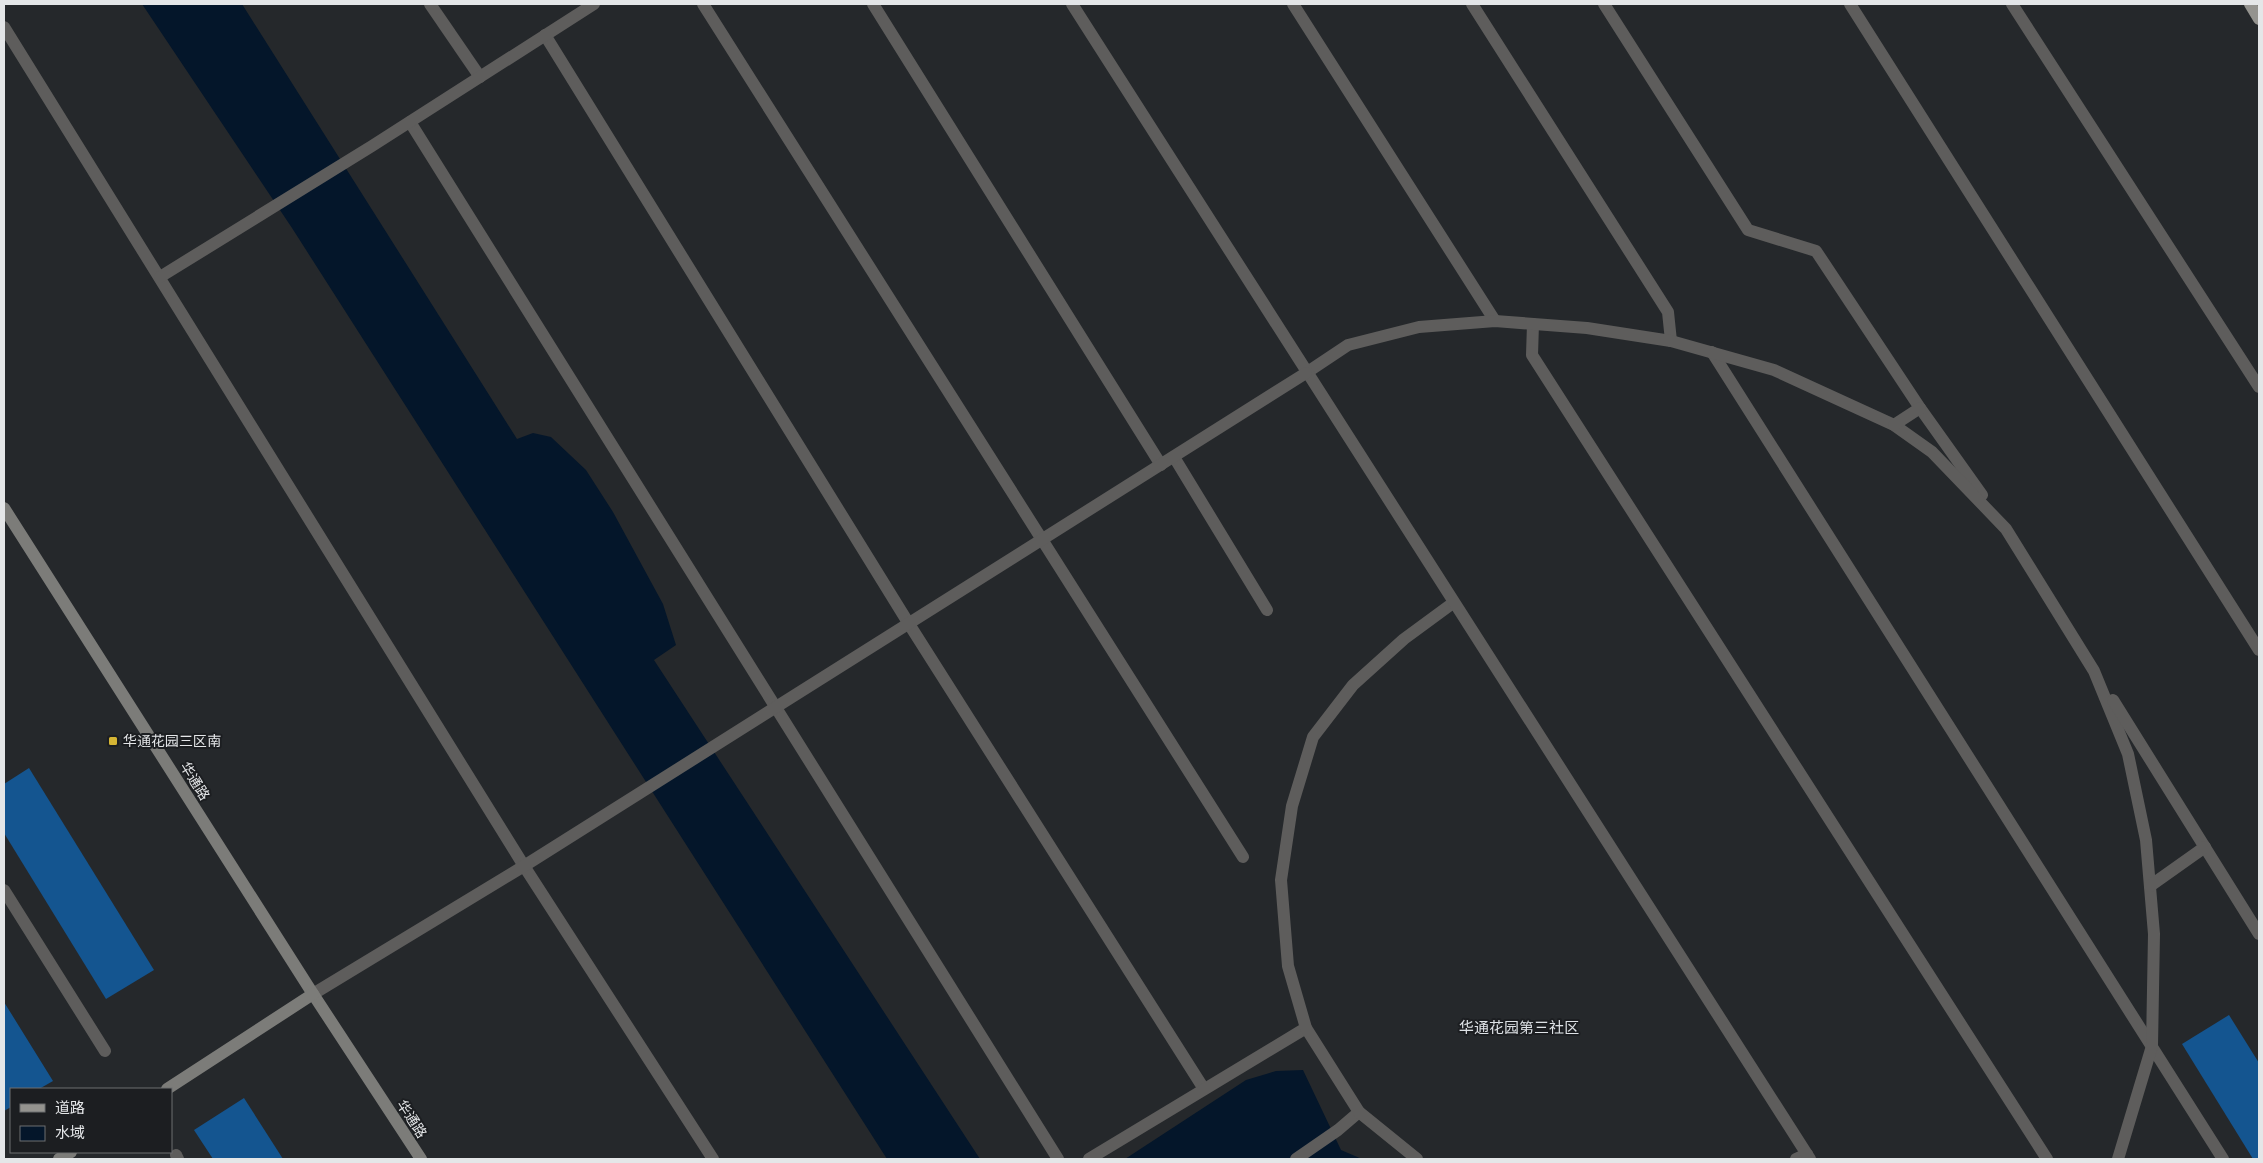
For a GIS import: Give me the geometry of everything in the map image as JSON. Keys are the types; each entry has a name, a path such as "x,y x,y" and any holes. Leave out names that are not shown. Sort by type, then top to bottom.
{"main road":[{"path":"2250,4 2259,19"}],"street":[{"path":"430,4 480,77"},
{"path":"160,277 372,146 594,4"},
{"path":"703,4 1041,541 1243,857"},
{"path":"873,4 1161,465"},
{"path":"1072,4 1804,1158"},
{"path":"1293,4 1495,321"},
{"path":"1472,4 1668,312 1671,340"},
{"path":"1604,4 1748,230 1816,251 1920,408 2006,529 2259,934"},
{"path":"1850,4 2259,650"},
{"path":"2012,4 2259,388"},
{"path":"4,27 524,866 713,1159"},
{"path":"545,35 909,624 1204,1089"},
{"path":"410,122 1058,1159"},
{"path":"169,1088 313,994 524,866 1174,457 1348,345 1419,327 1495,321 1587,328 1671,340 1774,370 1894,425 1932,452 2006,529"},
{"path":"1532,324 1532,355 2047,1159"},
{"path":"1712,352 2223,1159"},
{"path":"1894,425 1920,408"},
{"path":"1174,457 1267,610"},
{"name":"华通路","path":"4,508 313,994 421,1159"},
{"path":"1417,1159 1359,1112 1306,1028 1288,966 1281,880 1292,806 1313,737 1353,686 1404,639 1453,603"},
{"path":"2094,670 2128,754 2146,840 2154,934 2152,1046 2118,1159"},
{"path":"2150,886 2205,847"},
{"path":"4,890 105,1051"},
{"path":"1089,1159 1306,1028"},
{"path":"1296,1159 1338,1130 1359,1112"}],"water":[{"path":"142,4 242,4 517,439 533,433 551,437 586,470 613,512 663,604 676,645 654,660 980,1159 887,1159 292,228"},
{"path":"1303,1070 1341,1150 1362,1159 1125,1159 1246,1080 1276,1071"}],"building":[{"path":"29,768 154,970 106,999 4,833 4,784"},
{"path":"4,1002 53,1081 41,1088 10,1088 10,1108 4,1111"},
{"path":"2229,1015 2259,1063 2259,1159 2253,1159 2182,1044"},
{"path":"244,1098 283,1159 213,1159 194,1130"}],"place":[{"name":"华通花园三区南","path":"113,741"}],"district":[{"name":"华通花园第三社区","path":"1519,1028"}]}
